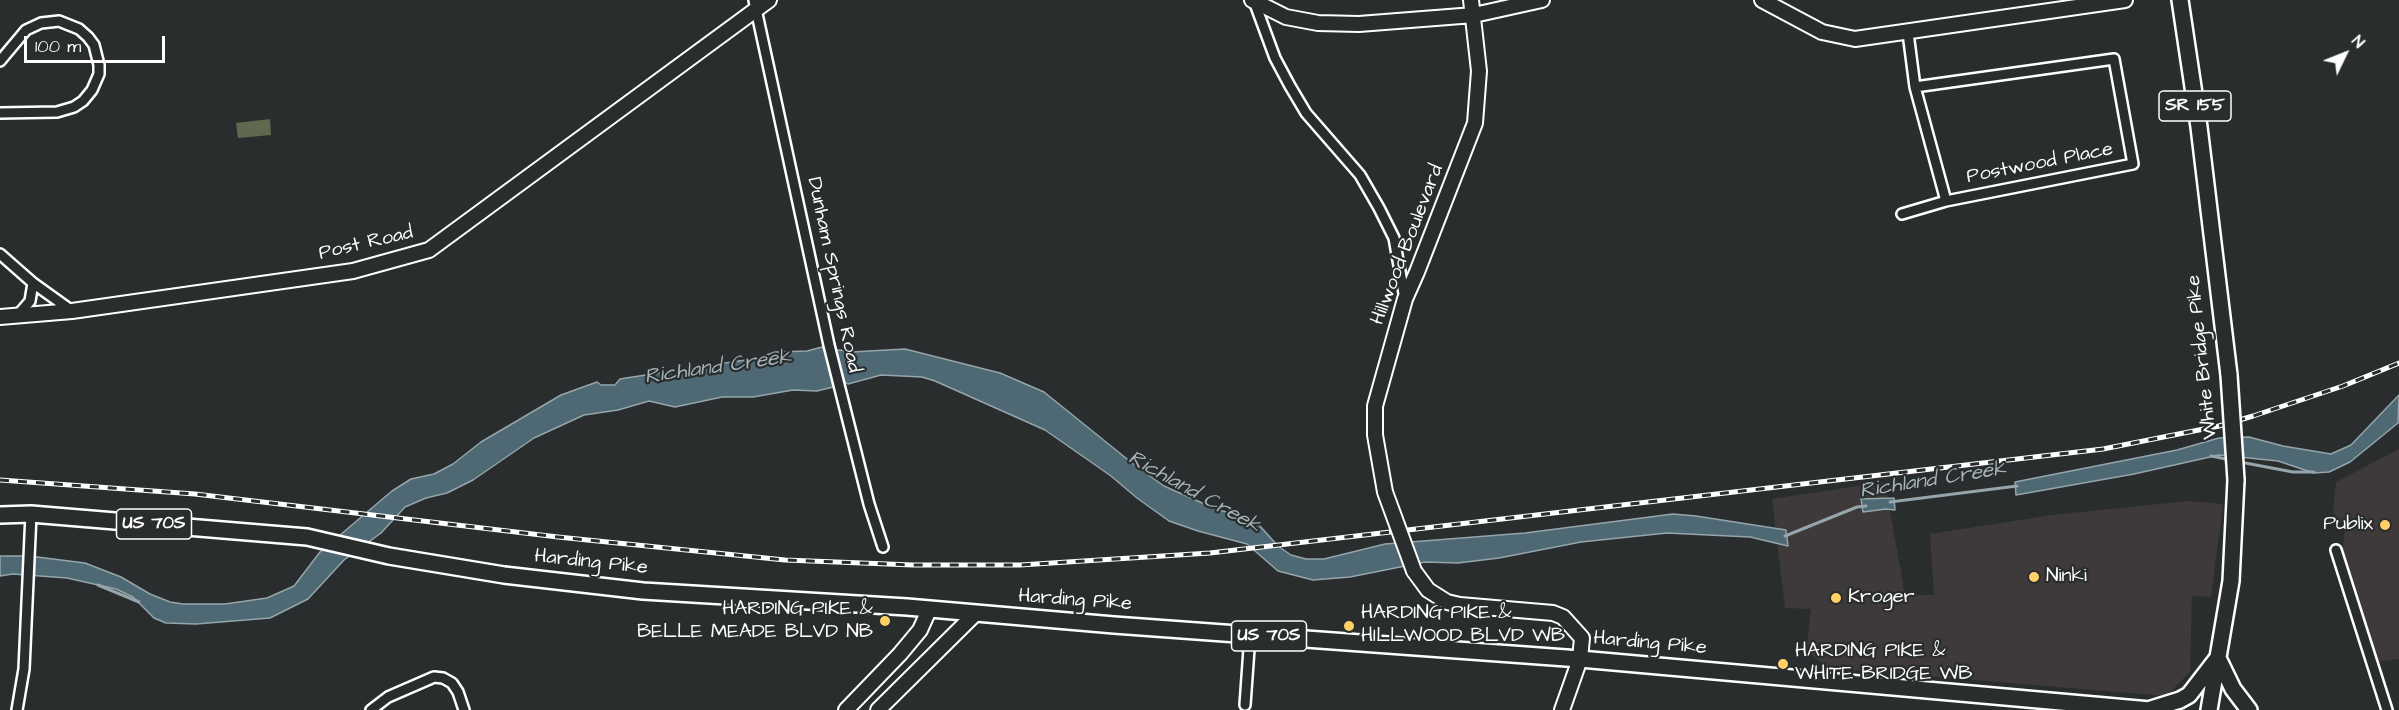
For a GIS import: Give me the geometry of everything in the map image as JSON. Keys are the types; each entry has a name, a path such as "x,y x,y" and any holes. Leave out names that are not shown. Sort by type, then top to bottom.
{"main road":[{"name":"White Bridge Pike","path":"2180,0 2199,127 2229,375 2236,480 2231,581 2210,710"},
{"name":"Harding Pike","path":"0,515 31,514 307,537 389,556 504,575 644,591 1580,659 2149,710"},
{"path":"2149,710 2181,700 2218,658 2233,689 2249,710"}],"street":[{"name":"Post Road","path":"0,317 72,311 353,271 429,250 756,5 769,0"},
{"name":"Hillwood Boulevard","path":"1471,0 1479,71 1475,123 1417,272 1404,299 1375,406 1375,435 1384,492 1414,571 1420,582 1432,594 1453,603 1553,613 1563,617 1582,638 1580,659"},
{"path":"1253,1 1286,17 1318,23 1359,24 1474,15 1542,0"},
{"path":"1762,0 1809,26 1838,37 1870,38 2125,0"},
{"path":"1253,1 1275,58 1306,113 1360,175 1379,208 1394,238 1404,299"},
{"name":"Dunham Springs Road","path":"756,5 829,345 869,504 883,547"},
{"path":"0,61 26,30 41,23 60,21 79,29 94,45 99,74 92,90 83,101 74,107 57,112 0,113"},
{"name":"Postwood Place","path":"1908,33 1915,87 1946,201 2133,164 2114,59 1915,87"},
{"path":"1902,214 1946,201"},
{"path":"0,254 33,283 72,311"},
{"path":"18,315 30,301 33,283"},
{"path":"17,710 24,669 31,514"},
{"path":"2336,550 2386,710"},
{"path":"846,710 920,630 929,610"},
{"path":"878,710 975,614"},
{"path":"1245,705 1250,635"},
{"path":"1563,710 1580,659"},
{"path":"371,710 388,697 434,677 443,678 452,683 458,692 464,710"},
{"path":"860,697 873,710"}],"shaded area":[{"path":"2399,449 2399,659 2377,662 2342,558 2345,527 2333,512 2336,482"},
{"path":"1885,482 1905,595 1934,595 1930,534 2052,515 2188,501 2223,504 2211,597 2192,596 2190,672 2166,696 1829,668 1806,651 1811,609 1785,608 1772,499"}],"green space":[{"path":"270,119 271,135 238,138 236,123"}],"water":[{"path":"822,347 828,351 851,352 905,349 1000,373 1044,392 1164,486 1218,510 1249,517 1278,546 1291,555 1306,559 1324,559 1385,544 1525,533 1673,514 1786,530 1788,546 1750,537 1667,533 1581,542 1499,558 1458,563 1425,562 1350,577 1313,580 1278,571 1247,544 1169,521 1111,476 1045,430 935,381 922,377 881,375 848,384 842,380 836,381 833,387 817,391 793,390 753,397 722,397 675,407 649,401 618,410 584,415 534,438 473,480 447,493 426,498 405,507 381,533 344,560 308,599 270,618 196,624 166,623 154,618 133,597 116,589 67,578 13,574 0,576 0,556 29,556 85,563 121,577 150,594 170,602 225,604 267,598 294,586 320,552 392,491 411,479 434,474 453,464 481,442 561,395 597,382 601,385 615,385 620,379 758,358 775,352 807,351"},
{"path":"2399,395 2398,423 2350,462 2329,472 2314,473 2278,461 2219,455 2134,474 2016,495 2015,482 2177,450 2219,438 2249,437 2283,446 2331,454 2351,445"},
{"path":"1894,498 1895,510 1863,512 1861,499"}],"waterway":[{"name":"Richland Creek","path":"2211,456 2231,460"},
{"name":"Richland Creek","path":"2240,462 2293,472 2314,472"},
{"name":"Richland Creek","path":"1890,502 2017,486"},
{"name":"Richland Creek","path":"1785,536 1857,507 1866,506"},
{"name":"Richland Creek","path":"98,585 139,602"}],"railway":[{"path":"0,480 195,494 558,537 785,560 913,565 1020,565 1210,553 2103,449 2219,426 2343,386 2399,363"}],"place":[{"name":"Publix","path":"2385,525"},
{"name":"Ninki","path":"2034,577"},
{"name":"Kroger","path":"1836,598"},
{"name":"HARDING PIKE & BELLE MEADE BLVD NB","path":"885,621"},
{"name":"HARDING PIKE & HILLWOOD BLVD WB","path":"1349,626"},
{"name":"HARDING PIKE & WHITE BRIDGE WB","path":"1783,664"}]}
